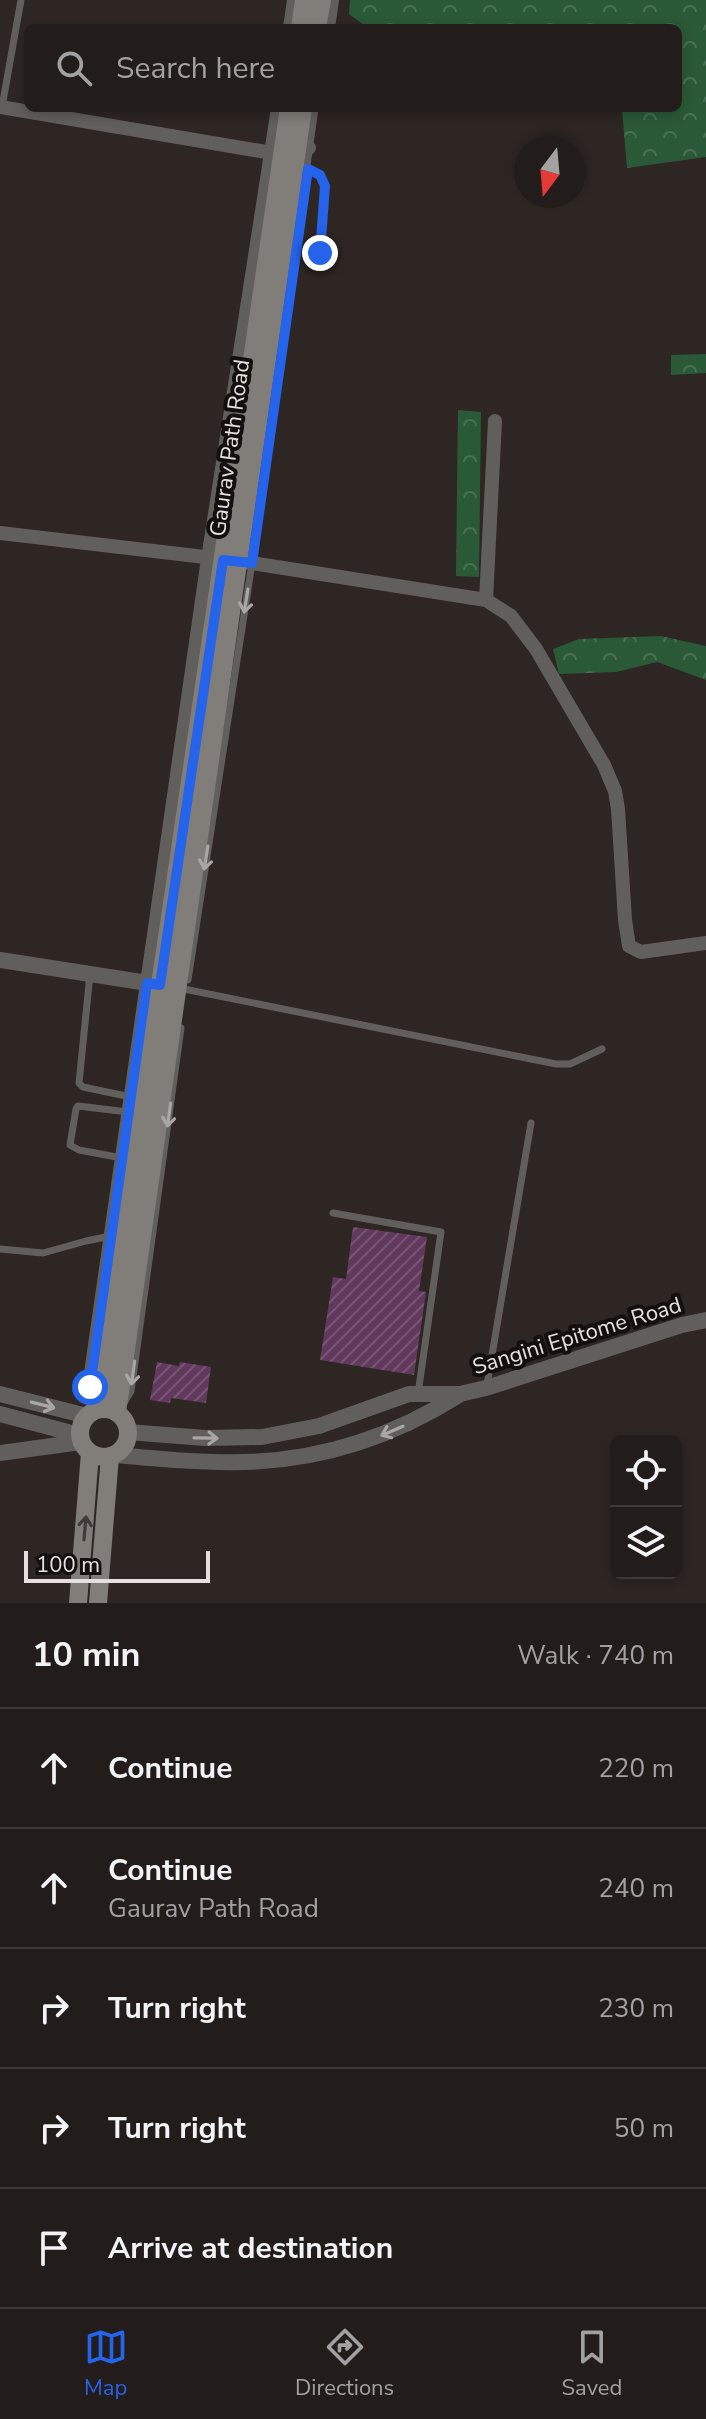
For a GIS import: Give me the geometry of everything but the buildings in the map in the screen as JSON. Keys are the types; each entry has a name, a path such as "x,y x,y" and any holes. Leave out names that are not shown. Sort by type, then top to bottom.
{"main road":[{"name":"Gaurav Path Road","path":"104,1410 231,561 290,147 289,112"},
{"name":"Gaurav Path Road","path":"290,147 302,112"},
{"path":"78,1603 84,1443 82,1421 104,1410 123,1418 128,1432 127,1442 113,1456 98,1603"},
{"path":"84,1443 100,1457 113,1456"}],"street":[{"path":"296,24 315,9"},
{"path":"1,107 24,110"},
{"path":"37,112 290,147 280,112"},
{"path":"486,600 495,421"},
{"path":"0,533 231,561 486,600 511,616 536,649 604,765 615,791 629,946 641,952 706,943"},
{"path":"0,960 167,986 130,1104 90,1387 91,1394 104,1410"},
{"name":"Sangini Epitome Road","path":"460,1394 706,1320"},
{"path":"0,1394 104,1410"},
{"path":"128,1432 205,1438 262,1437 319,1426 409,1394 460,1394"},
{"path":"113,1456 246,1462 321,1453 379,1436 424,1417 460,1394"},
{"path":"0,1414 84,1443"},
{"path":"262,1437 266,1460"},
{"path":"0,1453 84,1443"}],"lane":[{"path":"1,107 21,0"},
{"path":"312,112 290,147 308,169 320,175 325,186 320,253"},
{"path":"104,1410 126,1401 131,1391 167,986 231,561 308,169"},
{"path":"90,974 79,1083 130,1104"},
{"path":"167,986 556,1064 570,1064 602,1049"},
{"path":"122,1158 79,1150 70,1145 78,1106 130,1104"},
{"path":"486,1388 531,1123"},
{"path":"333,1213 441,1232 418,1394"},
{"path":"0,1249 43,1253 111,1236"}],"green space":[{"path":"350,0 706,0 706,157 627,168 622,112 682,112 682,24 363,24 349,14"},
{"path":"706,354 706,373 671,375 671,355"},
{"path":"458,410 481,412 479,577 456,576"},
{"path":"661,636 706,646 706,680 657,662 616,672 559,674 553,649 579,639"}],"route":[{"path":"90,1387 147,983 160,985 223,560 252,563 308,169 320,175 325,186 320,253"}]}
